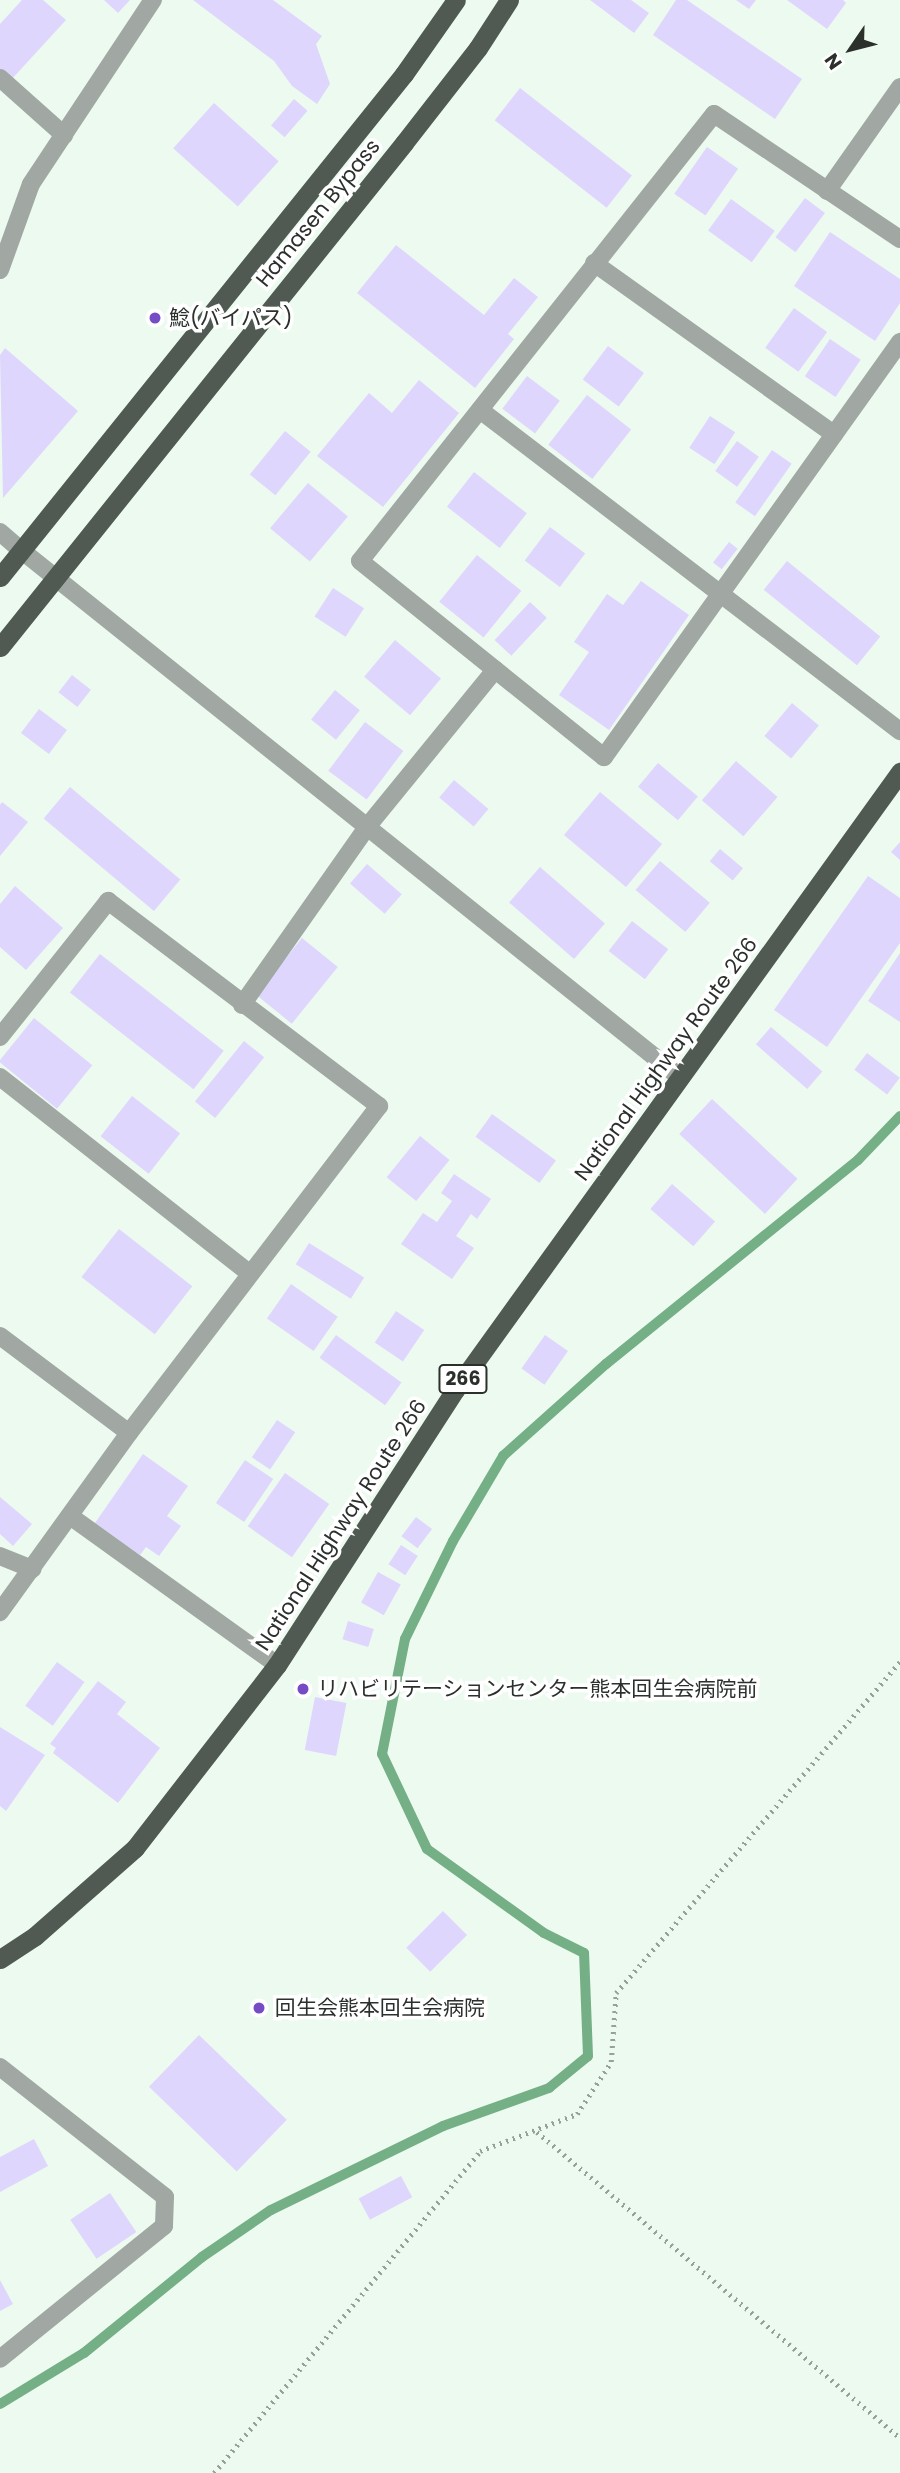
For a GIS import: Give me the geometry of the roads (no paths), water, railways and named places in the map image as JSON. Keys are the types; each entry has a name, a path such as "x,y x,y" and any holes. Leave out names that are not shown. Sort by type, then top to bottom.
{"highway":[{"name":"Hamasen Bypass","path":"0,577 404,74 456,0"},
{"name":"Hamasen Bypass","path":"0,647 404,143 478,48 509,0"},
{"name":"National Highway Route 266","path":"0,1959 35,1936 135,1849 277,1665 456,1390 900,772"}],"street":[{"path":"0,270 31,184 153,0"},
{"path":"0,78 64,135"},
{"path":"827,191 900,87"},
{"path":"900,239 714,114 360,561 604,757 722,597 900,342"},
{"path":"594,263 834,434"},
{"path":"480,410 900,731"},
{"path":"0,532 681,1078"},
{"path":"242,1004 367,827 495,670"},
{"path":"0,1037 108,901 379,1106 129,1433 0,1612"},
{"path":"0,1077 250,1274"},
{"path":"0,1336 129,1433"},
{"path":"70,1516 277,1665"},
{"path":"0,1556 32,1569"},
{"path":"0,2067 165,2197 164,2226 0,2359"}],"waterway":[{"path":"0,2404 84,2353 202,2257 271,2210 443,2126 549,2088 588,2056 584,1953 544,1933 427,1849 382,1754 405,1639 453,1541 503,1456 606,1364 858,1160 900,1116"}],"place":[{"name":"鯰(バイパス)","path":"155,318"},
{"name":"リハビリテーションセンター熊本回生会病院前","path":"303,1689"},
{"name":"回生会熊本回生会病院","path":"259,2008"}]}
